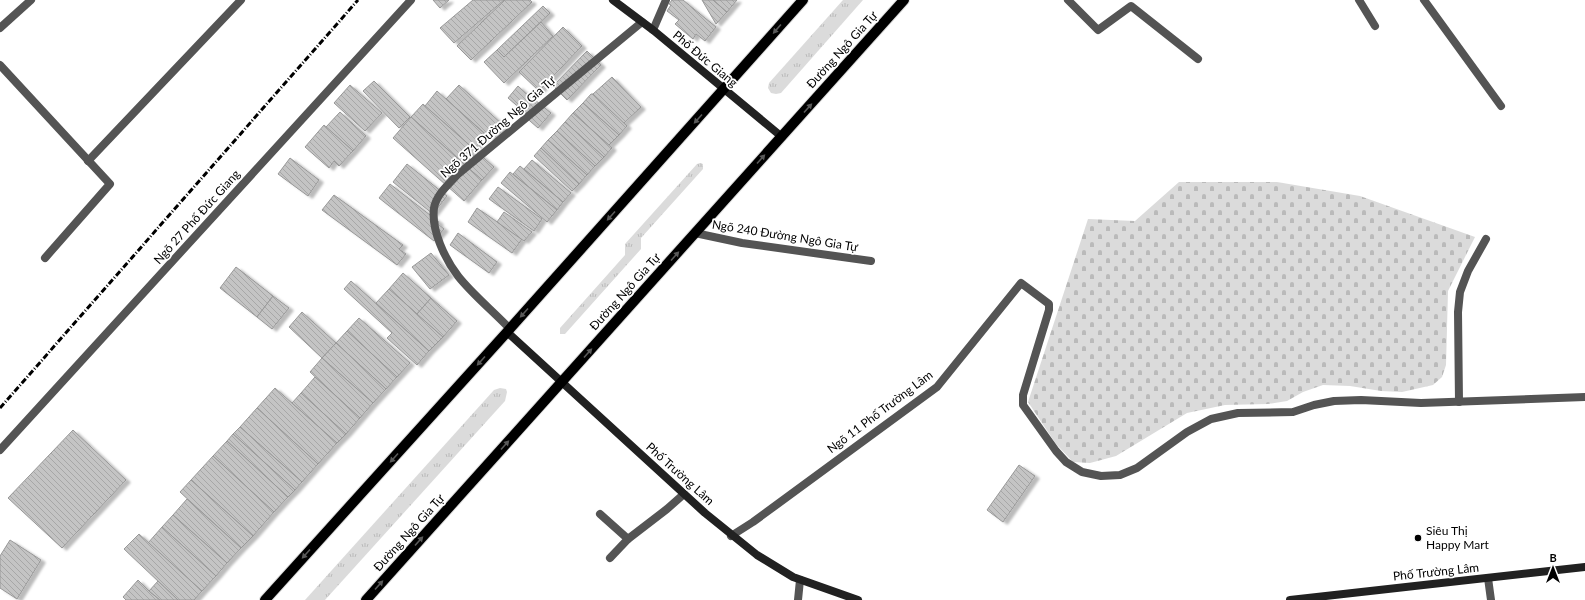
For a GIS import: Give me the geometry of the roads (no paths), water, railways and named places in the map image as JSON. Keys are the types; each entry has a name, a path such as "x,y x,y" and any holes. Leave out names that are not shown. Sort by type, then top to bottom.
{"main road":[{"name":"Phố Đức Giang","path":"613,0 653,30 782,137"},
{"path":"265,600 508,331 803,0"},
{"name":"Đường Ngô Gia Tự","path":"366,600 904,0"},
{"name":"Phố Trường Lâm","path":"508,331 684,494 731,536 757,556 800,580 858,600"},
{"name":"Phố Trường Lâm","path":"1290,600 1585,567"}],"street":[{"path":"0,28 31,0"},
{"path":"88,161 241,0"},
{"name":"Ngõ 27 Phố Đức Giang","path":"0,450 411,0"},
{"path":"653,30 666,0"},
{"path":"1068,0 1098,30 1131,6 1198,58"},
{"path":"1359,0 1375,26"},
{"path":"1424,0 1501,106"},
{"name":"Ngõ 371 Đường Ngô Gia Tự","path":"508,331 458,276 446,254 434,225 434,207 440,194 457,175 642,22"},
{"path":"0,65 110,184 45,258"},
{"name":"Ngõ 240 Đường Ngô Gia Tự","path":"695,233 742,243 871,261"},
{"path":"1486,239 1468,271 1460,292 1458,312 1459,402 1585,397"},
{"name":"Ngõ 11 Phố Trường Lâm","path":"731,536 753,522 937,387 1021,283 1049,304 1049,310 1023,395 1023,405 1056,451 1066,462 1082,472 1101,476 1120,475 1138,468 1187,432 1211,419 1238,413 1293,412 1314,404 1334,401 1361,400 1421,403 1459,402"},
{"path":"610,558 628,539 684,494"},
{"path":"600,514 628,539"},
{"path":"1488,578 1491,600"},
{"path":"798,600 800,580"}],"railway":[{"path":"0,408 358,0"}],"place":[{"name":"Siêu Thị Happy Mart","path":"1418,538"}]}
